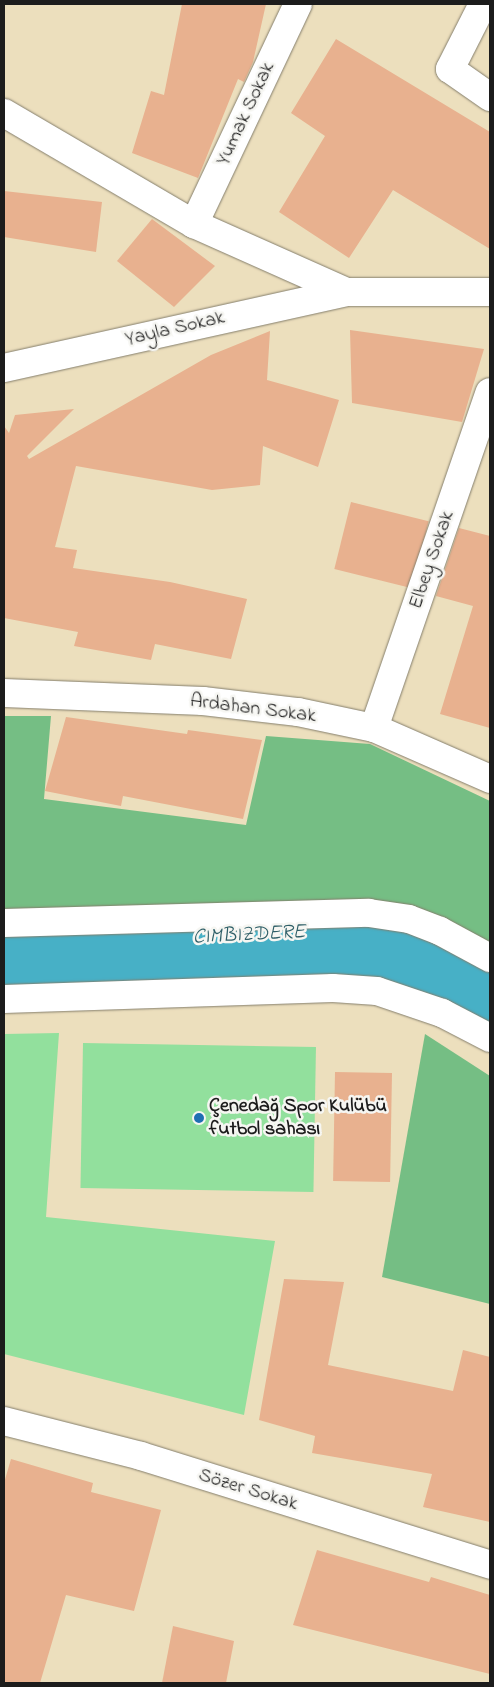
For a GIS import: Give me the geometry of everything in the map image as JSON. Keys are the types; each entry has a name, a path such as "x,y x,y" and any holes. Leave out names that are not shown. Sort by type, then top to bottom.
{"street":[{"name":"Yumak Sokak","path":"194,224 298,4"},
{"path":"483,4 450,70 490,97"},
{"path":"4,113 194,224 347,292 490,292"},
{"name":"Yayla Sokak","path":"4,368 347,292"},
{"name":"Elbey Sokak","path":"374,728 490,392"},
{"name":"Ardahan Sokak","path":"4,693 203,701 298,712 374,728 490,779"},
{"path":"4,923 369,912 408,919 440,931 490,958"},
{"path":"4,999 333,988 376,991 442,1013 490,1038"},
{"name":"Sözer Sokak","path":"4,1421 141,1456 490,1565"}],"green space":[{"path":"4,716 51,716 44,799 246,825 266,736 370,744 490,801 490,956 4,919"},
{"path":"59,1033 46,1217 275,1241 244,1415 4,1354 4,1034"},
{"path":"425,1034 490,1076 490,1304 382,1277"},
{"name":"Çenedağ Spor Kulübü futbol sahası","path":"83,1043 316,1047 313,1192 80,1188"}],"water":[{"name":"CIMBIZDERE","path":"369,913 490,956 490,1038 410,1000 4,999 4,923"}],"building":[{"path":"182,4 266,4 253,62 244,82 238,79 198,178 132,153 151,91 164,95"},
{"path":"336,39 490,132 490,249 393,190 349,258 279,212 325,136 291,113"},
{"path":"4,191 102,202 96,252 4,237"},
{"path":"152,219 215,266 174,307 117,261"},
{"path":"350,330 484,349 462,422 352,403"},
{"path":"270,331 267,380 339,400 318,467 263,446 260,485 212,490 76,466 55,547 77,550 73,568 170,582 247,599 231,659 155,644 151,660 74,646 78,632 4,618 4,426 9,433 15,415 74,409 27,456 29,459 211,355"},
{"path":"351,502 429,521 412,588 334,569"},
{"path":"459,528 490,536 490,728 440,714 473,606 436,596"},
{"path":"66,717 187,734 188,730 262,740 243,819 123,796 121,806 45,791"},
{"path":"335,1072 392,1073 390,1182 333,1181"},
{"path":"284,1279 344,1282 328,1365 453,1391 463,1350 490,1357 490,1522 423,1507 432,1474 312,1453 315,1436 259,1420"},
{"path":"11,1459 93,1483 91,1492 161,1510 134,1611 66,1595 40,1683 4,1683 4,1483"},
{"path":"317,1550 429,1582 431,1577 490,1595 490,1674 293,1625"},
{"path":"173,1626 234,1641 226,1683 162,1683"}],"place":[{"name":"Çenedağ Spor Kulübü futbol sahası","path":"199,1118"}]}
